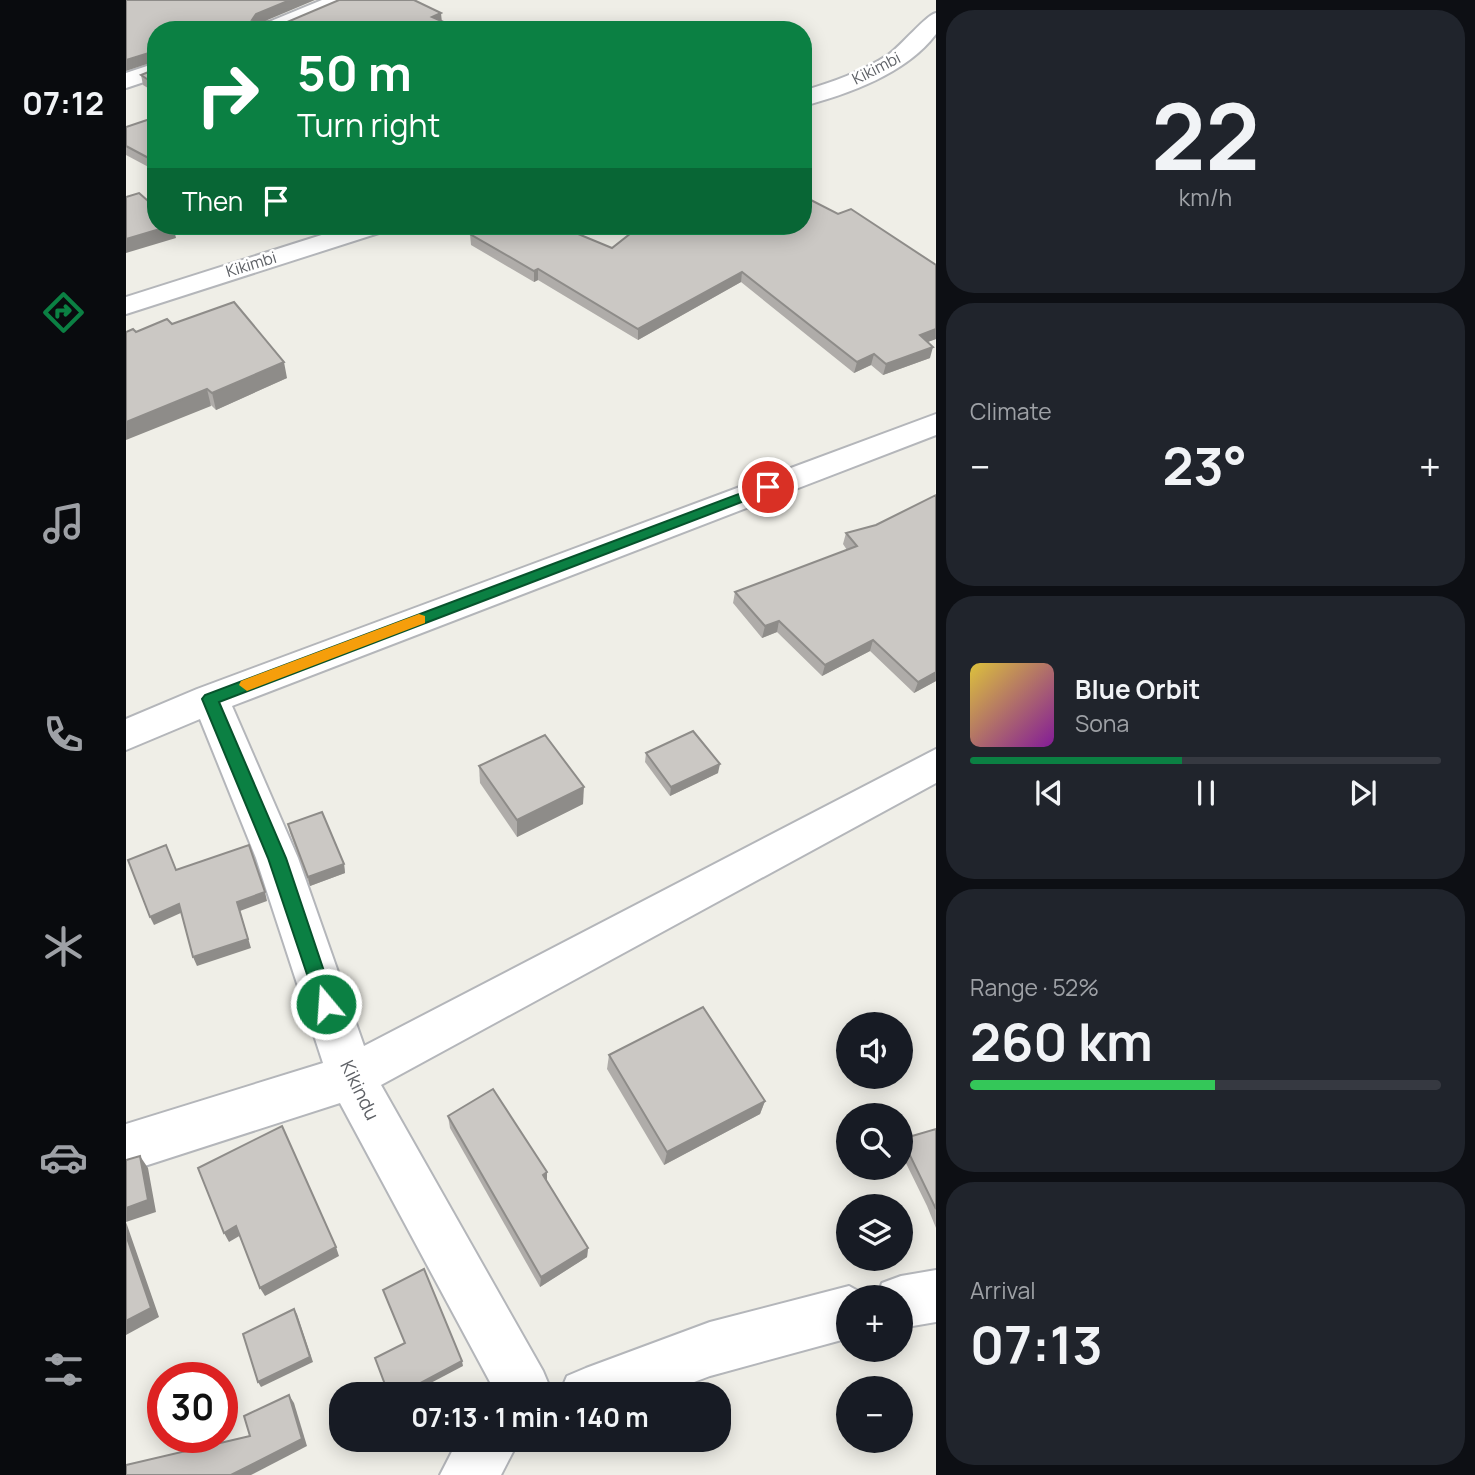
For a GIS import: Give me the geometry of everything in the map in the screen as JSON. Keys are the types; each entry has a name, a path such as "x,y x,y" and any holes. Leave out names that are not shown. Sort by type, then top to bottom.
{"street":[{"path":"288,21 340,0"},
{"name":"Kikimbi","path":"812,96 885,65 911,49 936,19"},
{"path":"126,81 147,73"},
{"name":"Kikimbi","path":"126,306 348,235"},
{"path":"126,735 210,699 936,424"},
{"name":"Kikindu","path":"210,699 277,858 351,1077 517,1382"},
{"path":"126,1148 351,1077 936,764"},
{"path":"913,1301 936,1296"},
{"path":"621,1382 710,1349 836,1315"},
{"path":"468,1475 483,1452"}],"building":[{"path":"126,0 290,0 256,14 252,20 263,21 147,21 147,53 126,60"},
{"path":"339,0 414,0 441,13 432,17 441,21 290,21"},
{"path":"147,120 147,157 126,146 126,127"},
{"path":"139,193 147,200 147,233 126,239 126,197"},
{"path":"812,201 838,214 851,209 936,265 936,329 920,335 933,347 886,364 874,354 857,362 742,272 638,329 538,269 534,271 472,235 581,235 612,248 629,235 812,235"},
{"path":"234,302 284,362 212,393 207,389 126,422 126,332 133,329 136,332 167,319 172,324"},
{"path":"936,495 936,672 918,682 873,640 825,665 779,621 765,626 735,592 857,546 846,533 876,525"},
{"path":"693,731 720,764 671,787 646,753"},
{"path":"545,735 584,787 517,820 479,766"},
{"path":"322,812 344,864 308,877 288,824"},
{"path":"166,845 176,870 249,845 265,892 237,902 248,939 193,957 179,904 150,917 128,860"},
{"path":"703,1007 765,1101 667,1152 609,1055"},
{"path":"493,1089 547,1172 543,1175 588,1248 541,1277 448,1116"},
{"path":"282,1126 336,1247 260,1288 236,1226 224,1233 198,1168"},
{"path":"936,1129 936,1209 913,1162 913,1136"},
{"path":"140,1156 148,1200 126,1208 126,1160"},
{"path":"126,1235 151,1308 126,1321"},
{"path":"424,1269 462,1361 422,1382 384,1382 375,1358 405,1343 383,1290"},
{"path":"294,1309 310,1357 258,1382 243,1334"},
{"path":"289,1395 302,1439 231,1475 126,1475 126,1465 177,1453 238,1453 238,1439 250,1436 244,1416"}],"slow traffic":[{"path":"247,685 419,619"}],"route":[{"path":"326,1004 277,858 210,699 768,487"}]}
